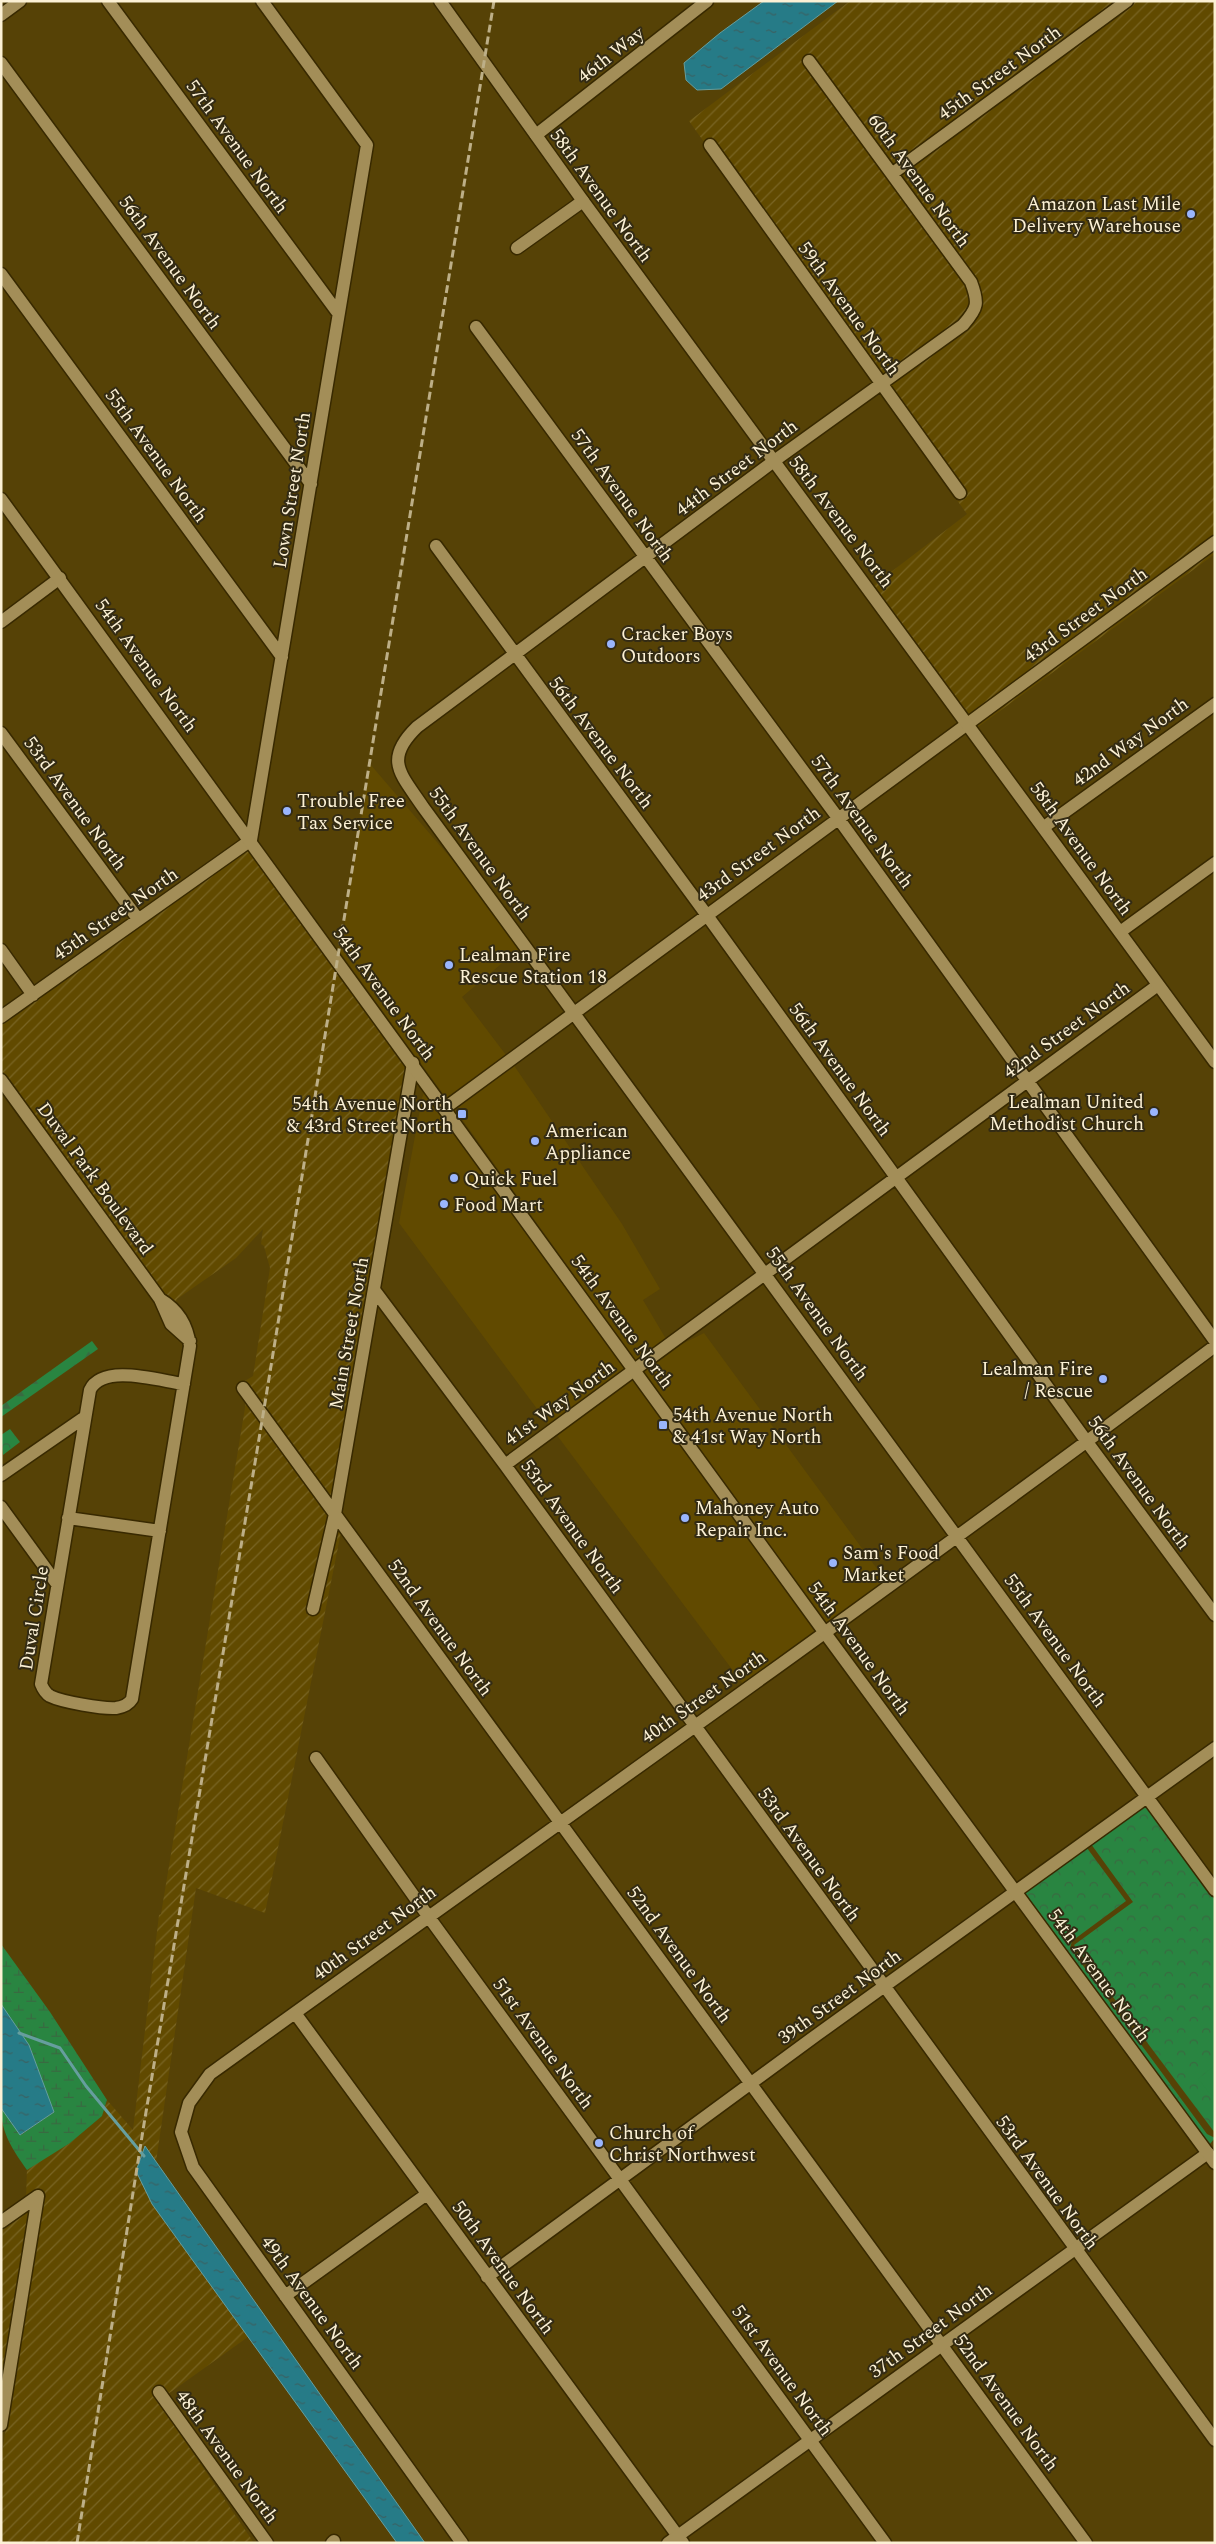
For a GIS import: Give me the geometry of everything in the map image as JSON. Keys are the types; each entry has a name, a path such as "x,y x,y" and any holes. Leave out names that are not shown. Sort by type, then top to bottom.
{"street":[{"path":"1,15 20,1"},
{"name":"57th Avenue North","path":"108,1 338,313"},
{"name":"Lown Street North","path":"251,840 367,146 262,1"},
{"name":"58th Avenue North","path":"440,1 583,202 1215,1062"},
{"name":"46th Way","path":"536,135 707,1"},
{"name":"45th Street North","path":"893,173 1127,1"},
{"name":"60th Avenue North","path":"809,61 893,173 971,282 976,298 975,311 963,325"},
{"name":"56th Avenue North","path":"1,63 311,484"},
{"name":"59th Avenue North","path":"710,144 960,494"},
{"path":"517,248 583,202"},
{"name":"55th Avenue North","path":"1,274 282,657"},
{"name":"44th Street North","path":"397,756 402,742 417,728 513,654 774,461 963,325"},
{"name":"57th Avenue North","path":"476,327 838,818 1215,1341"},
{"name":"54th Avenue North","path":"1,500 251,840 826,1633 1016,1892 1212,2154"},
{"name":"43rd Street North","path":"445,1108 574,1011 1215,542"},
{"name":"56th Avenue North","path":"436,546 513,654 706,914 1087,1442 1215,1615"},
{"path":"1,622 60,578"},
{"name":"42nd Way North","path":"1044,827 1215,704"},
{"name":"53rd Avenue North","path":"1,732 138,919"},
{"name":"55th Avenue North","path":"397,756 401,774 423,807 765,1272 1215,1890"},
{"name":"45th Street North","path":"1,1017 251,840"},
{"path":"1120,932 1215,863"},
{"path":"1,950 33,995"},
{"name":"42nd Street North","path":"634,1370 1158,985"},
{"name":"Main Street North","path":"313,1608 335,1514 413,1063"},
{"name":"Duval Park Boulevard","path":"1,1080 160,1299 179,1315 186,1324 190,1343"},
{"name":"53rd Avenue North","path":"375,1291 505,1464 883,1987 1215,2440"},
{"name":"Duval Circle","path":"184,1384 115,1374 108,1375 93,1384 85,1417 41,1684 44,1692 59,1700 115,1708 132,1701 184,1384 190,1343"},
{"name":"40th Street North","path":"210,2074 694,1725 826,1633 1215,1346"},
{"name":"41st Way North","path":"505,1464 634,1370"},
{"name":"52nd Avenue North","path":"243,1388 1086,2543"},
{"path":"1,1475 85,1417"},
{"path":"1,1507 58,1584"},
{"path":"68,1518 160,1531"},
{"name":"39th Street North","path":"487,2276 619,2178 1215,1748"},
{"name":"51st Avenue North","path":"316,1758 428,1916 886,2543"},
{"name":"50th Avenue North","path":"294,2013 487,2276 676,2540"},
{"name":"49th Avenue North","path":"210,2074 189,2103 181,2132 193,2167 462,2543"},
{"name":"37th Street North","path":"676,2540 942,2344 1074,2249 1212,2154"},
{"path":"285,2296 427,2194"},
{"path":"1,2222 38,2196 1,2425"},
{"name":"48th Avenue North","path":"159,2392 267,2543"}],"shaded area":[{"path":"850,1 1118,1 895,165 811,53 801,60 965,285 970,299 969,309 960,321 883,375 712,137 704,142 689,121"},
{"path":"1137,1 1215,1 1215,535 969,714 874,585 967,514 929,462 958,501 968,494 890,384 971,326 980,314 982,297 976,278 902,174"},
{"path":"1215,549 1215,554 978,727 976,723"},
{"path":"370,764 467,877 520,948 462,997 506,1055 447,1099 419,1061 420,1057 416,1057 340,952"},
{"path":"249,848 407,1065 332,1499 245,1381 253,1376 270,1268 264,1246 261,1244 263,1229 236,1258 177,1299 176,1302 162,1292 1,1069 1,1024"},
{"path":"513,1064 622,1224 660,1289 643,1300 666,1339 636,1361 454,1108"},
{"path":"425,1090 626,1369 549,1425 399,1223"},
{"path":"704,1333 886,1581 827,1625 643,1370 672,1349"},
{"path":"633,1378 817,1632 743,1684 556,1434"},
{"path":"246,1402 329,1515 306,1614 317,1615 338,1528 341,1532 265,1913 196,1888 156,2162 145,2147 152,2204 248,2337 168,2394 161,2384 151,2391 254,2543 1,2543 1,2459 43,2199 46,2197 44,2190 39,2188 33,2190 26,2200 27,2168 70,2143 102,2116 107,2100 133,2130 159,1915 161,1914"},
{"path":"30,2209 1,2387 1,2229"}],"green space":[{"path":"92,1341 98,1349 1,1417 1,1406"},
{"path":"10,1429 20,1442 3,1455 1,1435"},
{"path":"1146,1803 1215,1900 1215,2133 1074,1945 1133,1902 1091,1844"},
{"path":"1087,1848 1126,1901 1072,1941 1070,1948 1207,2134 1215,2138 1209,2145 1025,1893"},
{"path":"1,1944 50,2012 107,2100 102,2116 70,2143 27,2170 6,2133 1,2108 21,2135 54,2112 1,2004"},
{"path":"1215,2065 1215,2093 1212,2096 1198,2079"}],"water":[{"path":"764,1 838,1 721,89 697,90 686,80 684,63 720,33"},
{"path":"1,2004 29,2045 54,2112 20,2135 1,2108"},
{"path":"145,2146 425,2543 397,2543 152,2204 136,2171"}],"waterway":[{"path":"19,2033 60,2048 86,2086 144,2156"}],"railway":[{"path":"77,2543 144,2124 263,1415 494,1"}],"place":[{"name":"Amazon Last Mile Delivery Warehouse","path":"1191,214"},
{"name":"Cracker Boys Outdoors","path":"611,644"},
{"name":"Trouble Free Tax Service","path":"287,811"},
{"name":"Lealman Fire Rescue Station 18","path":"449,965"},
{"name":"Lealman United Methodist Church","path":"1154,1112"},
{"name":"54th Avenue North & 43rd Street North","path":"462,1114"},
{"name":"American Appliance","path":"535,1141"},
{"name":"Quick Fuel","path":"454,1178"},
{"name":"Food Mart","path":"444,1204"},
{"name":"Lealman Fire / Rescue","path":"1103,1379"},
{"name":"54th Avenue North & 41st Way North","path":"663,1425"},
{"name":"Mahoney Auto Repair Inc.","path":"685,1518"},
{"name":"Sam's Food Market","path":"833,1563"},
{"name":"Church of Christ Northwest","path":"599,2143"}]}
